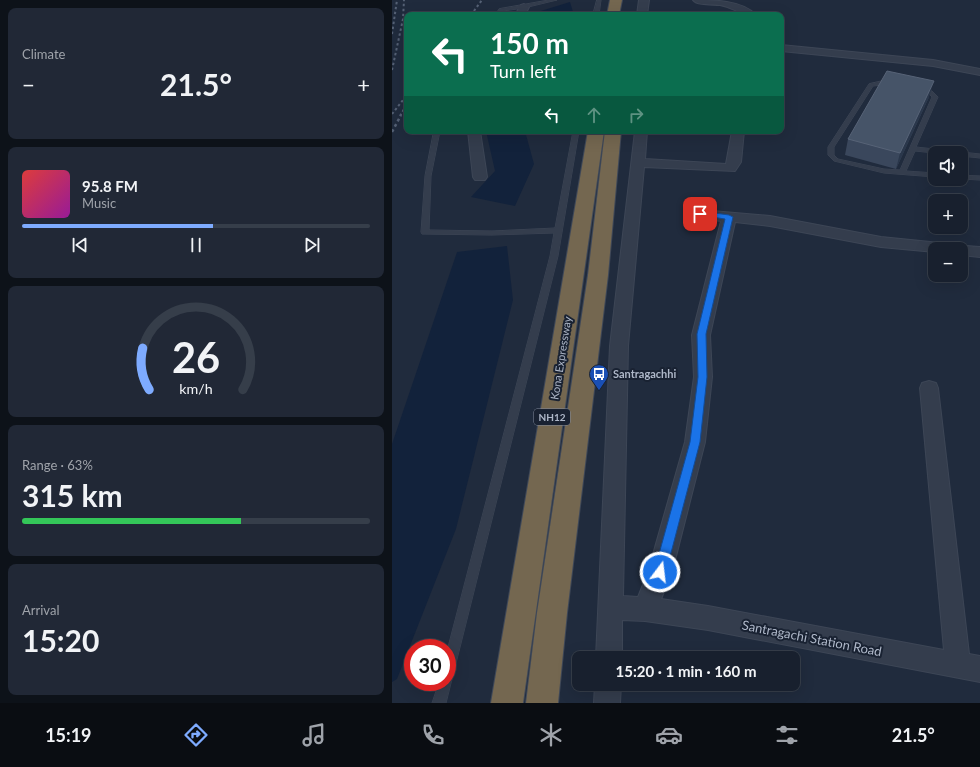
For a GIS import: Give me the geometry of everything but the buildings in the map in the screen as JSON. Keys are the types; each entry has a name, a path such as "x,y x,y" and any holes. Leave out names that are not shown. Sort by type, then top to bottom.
{"highway":[{"path":"614,12 616,0"},
{"name":"Kona Expressway","path":"507,703 596,134"},
{"name":"NH12","path":"542,703 552,613 598,275 614,134"}],"street":[{"path":"642,12 644,0"},
{"path":"698,0 723,2 736,6 746,12"},
{"path":"784,48 933,62 980,72"},
{"path":"474,134 480,176"},
{"path":"609,651 619,346 641,134"},
{"path":"637,163 730,168 734,162 738,134"},
{"path":"700,214 770,221 881,242 928,247"},
{"path":"645,609 660,572 695,442 703,377 702,334 729,217"},
{"path":"968,251 980,252"},
{"path":"929,388 969,667"},
{"name":"Santragachi Station Road","path":"611,607 645,609 708,618 969,667"},
{"path":"607,703 608,691"}],"lane":[{"path":"500,12 501,10 522,11 555,0"},
{"path":"597,12 599,0"},
{"path":"896,86 882,83 871,84 830,146 830,156 843,163 884,171 928,175"},
{"path":"902,173 935,97 930,92 909,88"},
{"path":"437,134 428,176 425,232 492,233 559,230"},
{"path":"456,640 559,230 575,134"},
{"path":"912,149 928,151"},
{"path":"968,155 980,156"},
{"path":"968,177 980,178"},
{"path":"439,703 442,691"}],"water":[{"path":"570,2 573,12 538,12"},
{"path":"487,134 526,134 534,164 515,206 471,197 495,171"},
{"path":"507,246 513,300 456,529 413,639 404,639 404,661 397,679 392,682 392,444 457,252"}],"railway":[{"path":"392,34 397,0"},
{"path":"392,70 403,19 404,0"},
{"path":"473,12 482,0"},
{"path":"392,114 404,99"},
{"path":"400,116 404,109"},
{"path":"392,132 401,115"}],"place":[{"name":"Santragachhi","path":"599,391"}],"route":[{"path":"660,572 695,442 703,377 702,334 729,217 700,214"}]}
